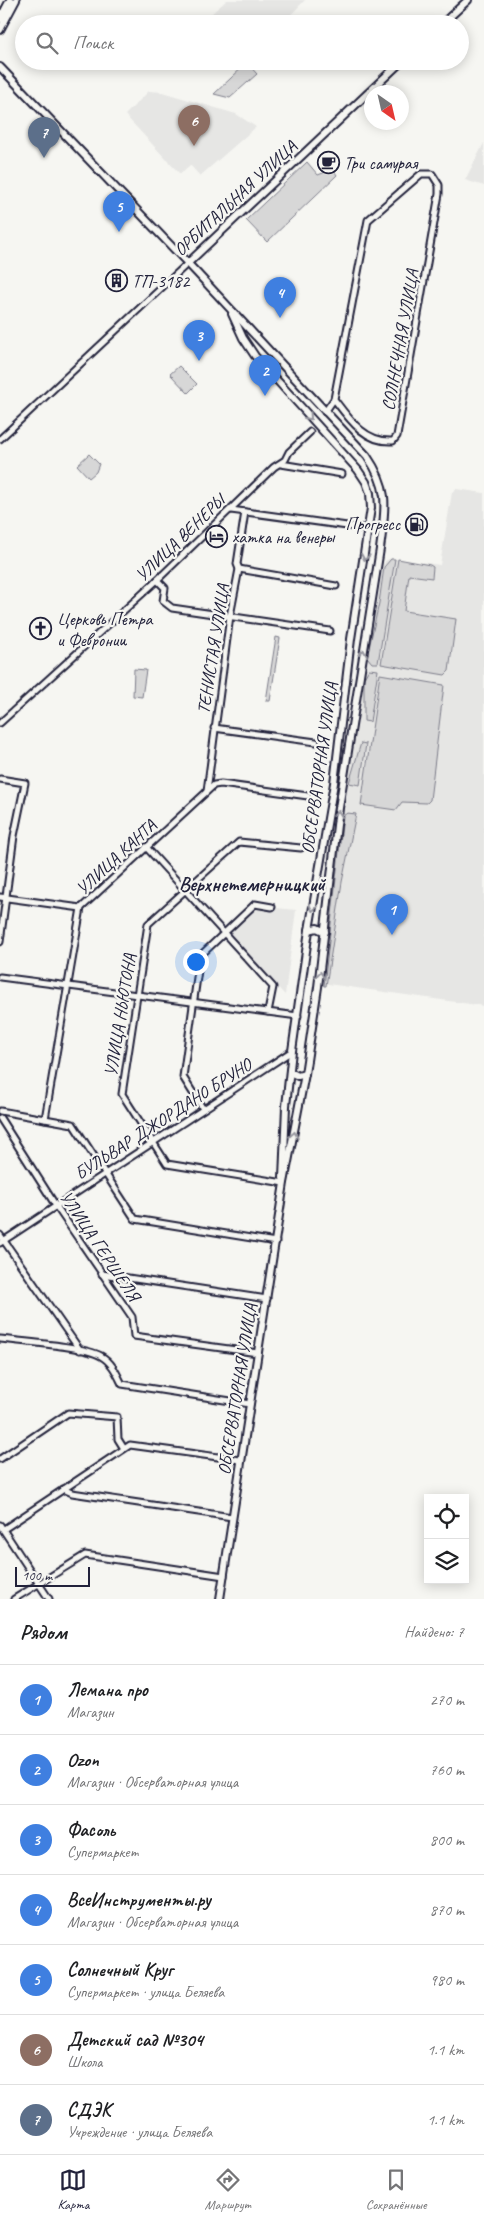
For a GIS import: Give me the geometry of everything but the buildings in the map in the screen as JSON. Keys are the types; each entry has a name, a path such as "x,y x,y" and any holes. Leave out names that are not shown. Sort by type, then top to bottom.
{"main road":[{"path":"0,20 10,0"},
{"path":"0,30 16,0"},
{"path":"452,15 468,0"},
{"name":"ОБСЕРВАТОРНАЯ УЛИЦА","path":"0,67 367,456 384,487 385,511 339,808 325,932 305,1074 284,1183 220,1599"},
{"name":"ОРБИТАЛЬНАЯ УЛИЦА","path":"187,264 392,70"},
{"name":"ОБСЕРВАТОРНАЯ УЛИЦА","path":"229,308 243,338 288,394 366,482 371,500 369,529 351,638 331,800 309,930 292,1051 283,1160 284,1183"},
{"path":"288,394 296,388 306,390"},
{"path":"356,609 361,619 368,621"},
{"path":"309,930 317,928 325,932"},
{"path":"290,1072 298,1076 305,1074"}],"street":[{"name":"СОЛНЕЧНАЯ УЛИЦА","path":"421,174 436,177 439,184 439,194 397,436 393,441 386,442 360,432 334,400 368,220 421,174"},
{"name":"ОРБИТАЛЬНАЯ УЛИЦА","path":"0,439 187,264"},
{"path":"325,412 334,400"},
{"name":"УЛИЦА ВЕНЕРЫ","path":"0,723 157,580 274,467 281,464 289,452 310,432"},
{"path":"281,464 342,474"},
{"path":"231,510 369,529"},
{"name":"ТЕНИСТАЯ УЛИЦА","path":"207,791 230,616 239,569 238,564 245,512"},
{"path":"239,569 336,586"},
{"path":"157,580 164,588 163,600 172,608 330,631"},
{"path":"214,728 316,742"},
{"path":"0,779 25,783 3,898 0,942"},
{"name":"УЛИЦА КАНТА","path":"44,1119 81,908 214,785 220,784 308,796"},
{"name":"УЛИЦА НЬЮТОНА","path":"284,1183 167,1164 122,1094 148,924 239,842 301,848"},
{"path":"146,847 273,986 268,1012"},
{"path":"3,898 81,908"},
{"path":"203,1109 184,1077 200,956 256,904 272,907"},
{"path":"0,977 298,1016"},
{"name":"БУЛЬВАР ДЖОРДАНО БРУНО","path":"1,1239 56,1206 292,1051"},
{"path":"0,1111 73,1124 135,1219 276,1242"},
{"name":"УЛИЦА ГЕРШЕЛЯ","path":"0,1118 56,1206 132,1317 134,1336 258,1353"},
{"path":"1,1239 80,1350"},
{"path":"102,1274 267,1299"},
{"path":"0,1339 80,1350 101,1356 114,1369 122,1384 250,1404"},
{"path":"0,1460 68,1413 117,1417 118,1439 124,1447"},
{"path":"49,1599 2,1527 63,1489 124,1447 130,1445 240,1460"},
{"path":"63,1489 72,1493 232,1517"},
{"path":"14,1599 85,1555 224,1576"}],"shaded area":[{"path":"227,0 305,0 291,15 210,15"},
{"path":"240,70 253,70 257,74 230,98 214,94"},
{"path":"149,91 162,92 236,114 256,127 200,176 190,165 180,174 125,115"},
{"path":"484,143 484,186 465,180"},
{"path":"307,162 318,175 333,169 337,175 267,242 246,220"},
{"path":"179,366 197,384 188,393 170,374"},
{"path":"89,454 99,464 96,472 89,478 77,465"},
{"path":"456,489 484,493 484,1006 328,984 323,981 335,855 383,566 385,561 391,558 440,565 452,492"},
{"path":"391,559 395,559 378,663 372,663 367,657 379,603 384,567"},
{"path":"398,559 433,567 432,578 409,575 404,611 456,619 449,671 445,675 381,664"},
{"path":"276,637 280,638 270,701 266,701"},
{"path":"134,669 146,670 142,697 133,696"},
{"path":"369,669 378,670 370,722 364,721 364,678"},
{"path":"380,674 444,685 430,800 427,803 402,802 396,810 361,805"},
{"path":"361,743 366,744 360,785 349,783"},
{"path":"347,813 356,814 342,882 326,986 324,986 343,816"},
{"path":"256,906 296,910 285,995 227,933"}],"place":[{"name":"Детский сад №304","path":"194,146"},
{"name":"СДЭК","path":"44,158"},
{"name":"Три самурая","path":"328,163"},
{"name":"Солнечный Круг","path":"119,232"},
{"name":"ТП-3182","path":"116,281"},
{"name":"ВсеИнструменты.ру","path":"280,318"},
{"name":"Фасоль","path":"199,361"},
{"name":"Ozon","path":"265,396"},
{"name":"Прогресс","path":"416,524"},
{"name":"хатка на венеры","path":"216,537"},
{"name":"Церковь Петра и Февронии","path":"41,629"},
{"name":"Лемана про","path":"392,935"}],"district":[{"name":"Верхнетемерницкий","path":"252,884"}]}
